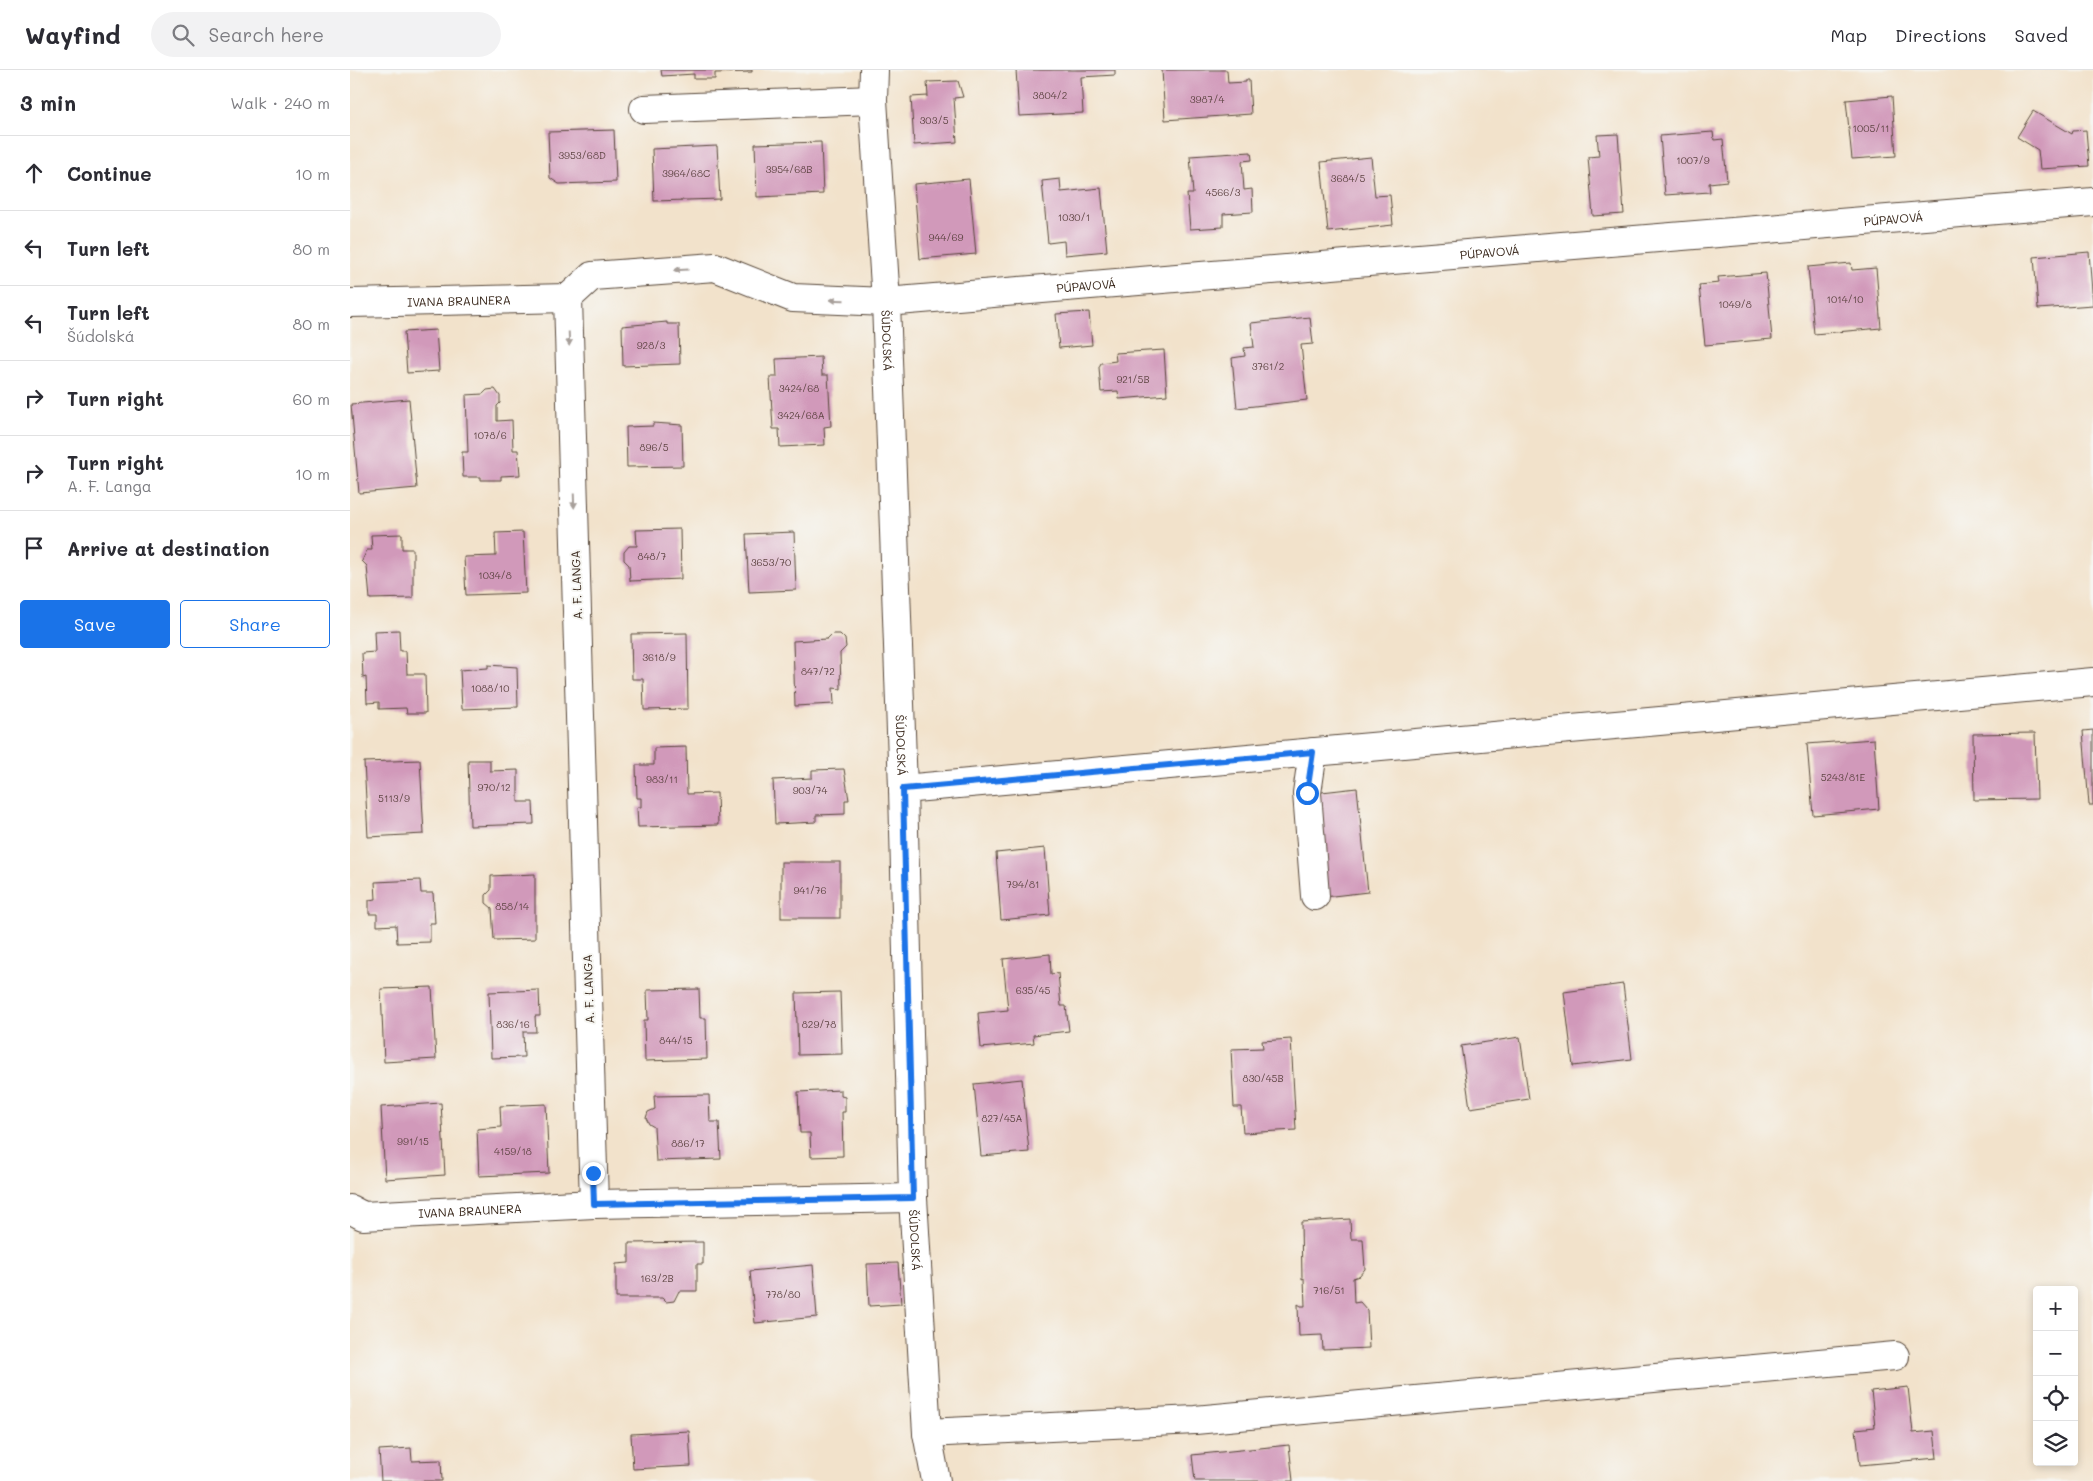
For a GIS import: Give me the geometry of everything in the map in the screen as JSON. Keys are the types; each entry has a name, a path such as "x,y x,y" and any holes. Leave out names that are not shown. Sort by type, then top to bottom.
{"street":[{"name":"ŠÚDOLSKÁ","path":"874,70 873,100 886,302 903,789 913,1198 927,1433 936,1481"},
{"path":"644,109 873,100"},
{"name":"PÚPAVOVÁ","path":"886,302 2093,202"},
{"path":"568,298 592,276 715,267 793,298 886,302"},
{"name":"IVANA BRAUNERA","path":"350,303 568,298"},
{"name":"A. F. LANGA","path":"568,298 594,1204"},
{"path":"903,789 2093,682"},
{"path":"1313,752 1307,793 1314,896"},
{"name":"IVANA BRAUNERA","path":"350,1209 363,1216 594,1204 913,1198"},
{"path":"927,1433 1195,1420 1895,1356"}],"building":[{"path":"661,70 752,70 752,72 715,73 715,79 694,79 694,74 662,76"},
{"path":"1016,70 1115,70 1115,75 1081,77 1083,113 1019,116"},
{"path":"1162,70 1227,70 1228,83 1246,82 1246,80 1249,80 1251,114 1165,120"},
{"path":"958,81 963,97 954,98 957,142 914,145 911,97 928,96 927,82"},
{"path":"1892,96 1896,156 1852,159 1846,100"},
{"path":"2033,111 2072,134 2073,131 2086,130 2089,166 2040,169 2038,150 2017,137"},
{"path":"614,130 616,182 559,184 550,178 548,132"},
{"path":"1713,132 1714,140 1723,139 1727,181 1709,183 1710,192 1665,195 1660,136"},
{"path":"1618,134 1624,214 1593,216 1588,157 1599,156 1597,135"},
{"path":"821,142 823,194 757,197 755,144"},
{"path":"717,146 720,199 654,201 652,149"},
{"path":"1251,152 1252,160 1242,161 1244,190 1252,189 1253,212 1223,214 1223,227 1190,229 1187,194 1193,194 1190,156"},
{"path":"1371,157 1375,196 1390,195 1393,225 1328,232 1321,162"},
{"path":"969,179 976,254 920,259 914,184"},
{"path":"1060,179 1061,192 1101,188 1107,251 1065,255 1064,241 1048,243 1042,181"},
{"path":"2089,252 2093,305 2038,309 2034,257"},
{"path":"1851,263 1852,270 1876,268 1881,328 1814,334 1808,267"},
{"path":"1766,273 1772,339 1705,345 1699,285 1719,283 1718,277"},
{"path":"1089,312 1092,345 1059,348 1056,314"},
{"path":"1310,317 1313,344 1301,345 1307,400 1237,408 1232,358 1245,356 1244,348 1254,347 1251,323"},
{"path":"667,322 667,324 679,324 680,364 623,366 622,326"},
{"path":"436,330 439,371 407,373 404,332"},
{"path":"1164,350 1167,395 1119,399 1118,391 1101,392 1099,367 1101,363 1116,361 1115,353"},
{"path":"821,357 822,375 828,375 831,426 824,427 825,445 780,447 779,429 773,429 770,377 777,377 776,359"},
{"path":"495,389 500,396 500,403 497,406 497,421 512,420 513,450 518,450 520,475 501,476 501,480 481,480 481,477 463,477 462,452 468,452 466,395 483,394 487,390"},
{"path":"409,399 417,488 359,493 351,404"},
{"path":"653,423 682,425 683,466 627,467 626,427 653,426"},
{"path":"680,529 681,579 630,581 629,565 624,560 624,552 629,546 637,546 636,530"},
{"path":"523,532 526,593 466,595 464,557 496,556 495,533"},
{"path":"794,532 796,590 749,592 746,534"},
{"path":"402,534 402,549 413,549 413,598 370,599 367,566 362,561 367,550 372,550 371,535"},
{"path":"399,630 400,651 406,651 407,674 425,674 426,713 407,713 406,708 379,709 379,702 367,703 366,677 363,678 362,653 375,652 374,631"},
{"path":"687,633 688,709 644,710 643,679 632,679 631,634"},
{"path":"832,634 840,634 845,639 846,647 840,653 841,689 833,688 834,704 795,706 793,641 827,639"},
{"path":"488,665 517,667 518,707 462,709 460,670 488,668"},
{"path":"2093,730 2093,805 2089,805 2083,731"},
{"path":"2035,733 2037,799 1974,800 1973,734"},
{"path":"1874,739 1879,809 1813,815 1807,744"},
{"path":"686,747 687,794 717,793 718,825 638,827 637,807 641,807 641,798 637,798 636,765 654,765 654,748"},
{"path":"420,760 424,834 368,837 364,762"},
{"path":"468,760 490,760 490,771 518,770 518,802 533,802 534,824 470,826"},
{"path":"844,769 849,800 845,800 845,814 816,815 816,822 775,824 773,780 812,778 812,770"},
{"path":"1357,788 1368,892 1324,897 1313,793"},
{"path":"1045,848 1050,915 1001,920 996,853"},
{"path":"781,862 840,862 840,918 781,918"},
{"path":"535,874 535,939 494,940 492,908 486,903 486,895 491,890 491,876"},
{"path":"420,880 421,893 433,893 435,923 430,923 430,942 397,943 396,925 377,926 377,914 369,914 369,900 376,899 375,882"},
{"path":"1050,954 1051,974 1058,973 1061,1006 1066,1006 1069,1031 1033,1035 1034,1043 981,1048 978,1013 1008,1010 1003,959"},
{"path":"1623,984 1632,1059 1573,1066 1564,992"},
{"path":"432,987 436,1059 384,1062 381,989"},
{"path":"699,989 700,1018 706,1018 707,1059 645,1061 644,1020 648,1020 647,990"},
{"path":"539,990 540,1016 535,1016 536,1032 523,1032 524,1057 491,1058 489,992"},
{"path":"840,992 842,1054 798,1055 796,993"},
{"path":"1520,1037 1529,1099 1470,1108 1461,1046"},
{"path":"1291,1039 1296,1130 1243,1133 1241,1107 1234,1107 1231,1049 1263,1048 1262,1041"},
{"path":"1022,1079 1029,1152 981,1156 974,1084"},
{"path":"841,1090 841,1096 845,1097 845,1112 842,1112 843,1156 811,1157 810,1133 800,1133 798,1092"},
{"path":"709,1095 710,1122 719,1122 721,1159 656,1161 654,1127 649,1124 646,1118 648,1112 655,1109 654,1096"},
{"path":"441,1103 445,1175 385,1179 381,1107"},
{"path":"546,1104 549,1173 479,1176 477,1129 501,1127 500,1106"},
{"path":"1350,1219 1351,1239 1363,1239 1365,1269 1359,1276 1353,1278 1354,1303 1360,1302 1367,1310 1369,1348 1323,1350 1322,1335 1299,1336 1298,1304 1305,1306 1304,1278 1302,1279 1301,1222"},
{"path":"703,1242 703,1264 697,1264 697,1291 679,1291 674,1301 666,1302 662,1298 616,1298 616,1264 629,1263 629,1243"},
{"path":"898,1263 901,1304 869,1306 867,1264"},
{"path":"813,1265 817,1317 755,1323 750,1271"},
{"path":"1908,1387 1913,1433 1934,1431 1937,1458 1860,1465 1856,1429 1875,1427 1871,1391"},
{"path":"689,1431 691,1466 633,1469 631,1434"},
{"path":"1289,1445 1293,1481 1195,1481 1192,1455"},
{"path":"411,1448 412,1461 441,1460 442,1481 381,1481 379,1450"}],"route":[{"path":"593,1173 594,1204 913,1198 903,789 1313,752 1307,793"}]}
